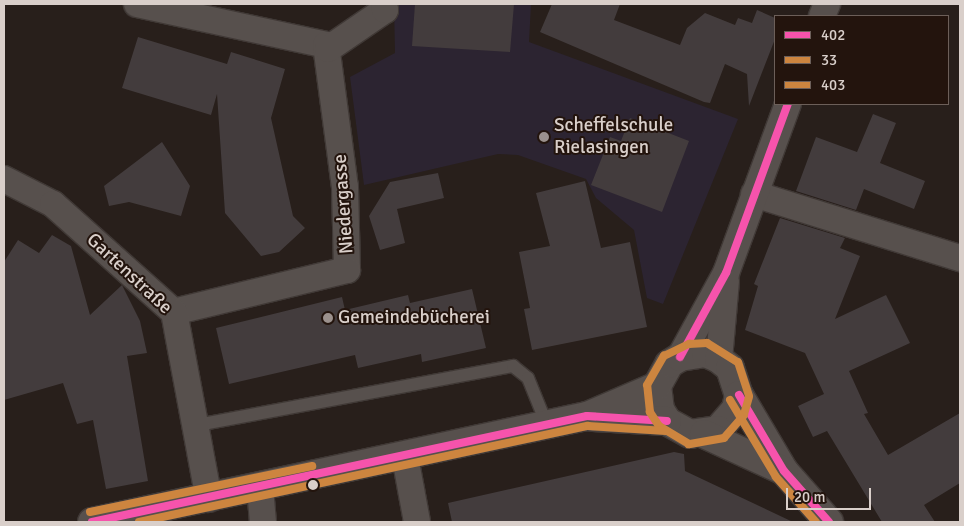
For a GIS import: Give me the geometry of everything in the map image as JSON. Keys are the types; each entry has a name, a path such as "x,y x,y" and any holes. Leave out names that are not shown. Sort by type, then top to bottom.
{"main road":[{"path":"667,421 660,410 658,386 666,369 680,357 706,353 719,359 733,374 739,395 784,471 829,522"},
{"path":"92,522 209,500 548,426 587,416 658,386"},
{"path":"704,434 728,420 739,395"},
{"path":"587,416 667,421 690,434 704,434 784,471"}],"street":[{"path":"137,4 326,45 328,50 385,10 384,4"},
{"name":"Niedergasse","path":"174,312 348,270 345,187 328,50"},
{"path":"680,357 726,273 788,105"},
{"name":"Gartenstraße","path":"4,179 53,204 174,312 192,426 209,500"},
{"path":"754,194 960,258"},
{"path":"719,359 726,273"},
{"path":"404,457 417,522"},
{"path":"260,488 263,522"}],"lane":[{"path":"192,426 513,366 528,378 548,426"}],"shaded area":[{"name":"Scheffelschule Rielasingen","path":"394,4 531,4 529,42 738,119 663,304 647,298 634,230 596,198 586,179 518,155 498,154 364,185 350,77 395,53"}],"building":[{"path":"415,4 514,4 510,52 412,46"},
{"path":"552,4 620,4 614,20 680,45 687,28 705,13 735,25 738,18 752,23 757,10 774,18 774,42 749,106 747,74 725,64 710,103 704,102 540,32"},
{"path":"138,37 227,64 231,52 285,69 271,118 293,216 305,228 279,252 261,256 225,213 217,94 211,115 122,88"},
{"path":"873,114 896,123 880,163 925,181 914,209 864,189 856,210 796,191 816,137 857,152"},
{"path":"630,118 689,141 662,212 591,185 610,137 621,141"},
{"path":"162,142 190,186 181,216 129,202 109,206 104,186"},
{"path":"438,173 444,198 397,209 405,243 380,250 369,216 390,182"},
{"path":"585,181 601,248 630,242 647,327 532,350 524,309 530,308 519,252 550,246 536,193"},
{"path":"780,218 845,238 840,248 860,256 835,319 886,295 910,343 849,371 868,413 864,414 888,455 960,413 960,483 924,505 935,522 882,522 827,431 813,437 798,406 824,394 805,353 745,330 758,286 754,284"},
{"path":"52,235 71,246 90,315 122,285 140,321 147,353 127,356 148,481 106,489 93,420 77,424 63,383 4,400 4,262 18,240 39,253"},
{"path":"472,289 486,348 422,362 421,354 358,368 355,355 229,384 216,328 342,297 345,310 408,295 410,303"},
{"path":"674,452 684,454 685,471 793,522 452,522 448,503"}],"transit line":[{"name":"402","path":"680,357 726,273 788,105"},
{"name":"33","path":"749,395 738,362 707,343 689,344 664,356 647,385 650,412 659,426 689,444 724,438 744,415 749,397"},
{"name":"402","path":"739,395 784,471 829,522"},
{"name":"33","path":"730,400 776,477 816,522"},
{"name":"402","path":"92,522 587,416 667,421"},
{"name":"33","path":"139,522 588,426 666,431"},
{"name":"403","path":"90,512 312,466"}],"place":[{"name":"Scheffelschule Rielasingen","path":"544,137"},
{"name":"Gemeindebücherei","path":"328,318"}]}
